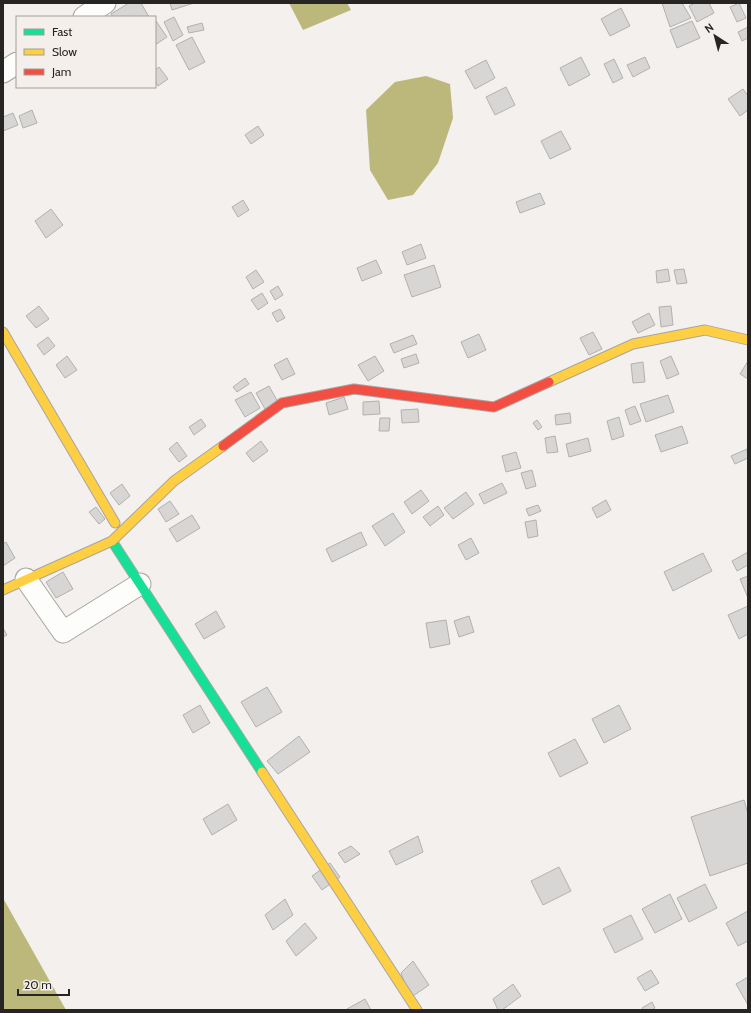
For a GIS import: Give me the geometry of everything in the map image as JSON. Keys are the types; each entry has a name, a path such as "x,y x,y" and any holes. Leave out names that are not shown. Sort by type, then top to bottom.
{"street":[{"path":"86,16 105,3"},
{"path":"3,72 16,64"},
{"path":"3,590 112,541 174,481 282,403 354,389 494,407 633,344 705,330 748,340"},
{"path":"3,332 115,523"},
{"path":"112,541 417,1010"},
{"path":"26,579 63,632 140,584"}],"shaded area":[{"path":"289,3 347,3 351,10 303,30"},
{"path":"426,76 450,84 453,118 438,163 413,195 388,200 370,170 366,110 395,82"},
{"path":"3,898 66,1010 3,1010"}],"building":[{"path":"129,3 141,3 148,16 112,16 111,14"},
{"path":"170,3 194,3 172,10"},
{"path":"662,3 682,3 691,18 670,27"},
{"path":"695,3 709,3 714,13 697,22 689,6"},
{"path":"739,3 746,18 737,22 730,7"},
{"path":"621,8 630,26 610,36 601,19"},
{"path":"174,17 183,35 173,41 164,22"},
{"path":"156,21 167,37 156,44"},
{"path":"692,21 700,38 677,48 670,30"},
{"path":"202,23 204,30 189,33 187,27"},
{"path":"748,27 748,38 742,41 738,32"},
{"path":"192,37 205,62 189,70 176,45"},
{"path":"581,57 590,75 569,86 560,68"},
{"path":"645,57 650,68 633,77 627,65"},
{"path":"614,59 623,78 613,83 604,64"},
{"path":"486,60 495,78 475,89 465,71"},
{"path":"159,67 168,79 158,86 156,83 156,69"},
{"path":"506,87 515,105 495,115 486,97"},
{"path":"743,89 748,96 748,110 740,116 728,99"},
{"path":"32,110 37,123 23,128 19,116"},
{"path":"13,113 18,125 3,131 3,117"},
{"path":"258,126 264,135 251,144 245,135"},
{"path":"561,131 571,149 550,159 541,141"},
{"path":"540,193 545,204 520,213 516,202"},
{"path":"243,200 249,210 238,217 232,207"},
{"path":"51,209 63,225 46,238 35,221"},
{"path":"421,244 426,258 407,265 402,252"},
{"path":"376,260 382,273 362,281 357,268"},
{"path":"434,265 441,287 412,297 404,275"},
{"path":"668,269 670,281 657,283 656,271"},
{"path":"684,269 687,283 677,284 674,270"},
{"path":"256,270 264,282 253,289 246,277"},
{"path":"278,286 283,295 275,300 270,291"},
{"path":"262,293 268,303 258,310 251,300"},
{"path":"39,306 49,319 36,328 26,316"},
{"path":"671,306 673,325 661,327 659,307"},
{"path":"280,309 285,318 277,322 272,313"},
{"path":"649,313 655,325 638,333 632,322"},
{"path":"593,332 602,349 589,355 580,338"},
{"path":"479,334 486,350 468,358 461,342"},
{"path":"413,335 417,344 394,353 390,344"},
{"path":"48,337 55,346 44,355 37,345"},
{"path":"416,354 419,363 404,368 401,359"},
{"path":"67,356 77,370 65,378 56,365"},
{"path":"375,356 384,371 368,381 358,365"},
{"path":"671,356 679,374 667,379 660,361"},
{"path":"287,358 295,374 282,380 274,365"},
{"path":"748,361 748,379 740,374"},
{"path":"643,362 645,382 633,383 631,364"},
{"path":"245,378 249,384 237,392 233,387"},
{"path":"269,386 278,402 265,409 256,393"},
{"path":"251,392 260,408 245,417 235,400"},
{"path":"668,395 674,412 646,422 640,404"},
{"path":"344,397 348,409 329,415 326,403"},
{"path":"379,401 380,414 363,415 363,402"},
{"path":"635,406 641,421 630,425 625,410"},
{"path":"418,409 419,422 402,423 401,410"},
{"path":"570,413 571,423 556,425 555,415"},
{"path":"619,417 624,436 612,440 607,421"},
{"path":"380,418 390,418 389,431 379,431"},
{"path":"201,419 206,426 194,435 189,427"},
{"path":"537,420 542,427 538,430 533,423"},
{"path":"682,426 688,443 661,452 655,435"},
{"path":"555,436 558,452 547,453 545,438"},
{"path":"588,438 591,451 569,457 566,444"},
{"path":"261,441 268,451 253,462 246,453"},
{"path":"177,442 187,456 179,462 169,449"},
{"path":"747,449 748,458 735,464 731,456"},
{"path":"516,452 521,468 506,472 502,456"},
{"path":"532,470 536,486 526,489 521,473"},
{"path":"502,483 507,493 484,504 479,494"},
{"path":"122,484 130,496 119,505 110,493"},
{"path":"421,490 429,501 412,514 404,502"},
{"path":"466,492 474,504 453,519 444,508"},
{"path":"606,500 611,510 597,518 592,508"},
{"path":"170,501 179,514 166,522 158,509"},
{"path":"538,505 541,511 529,516 526,509"},
{"path":"438,506 444,515 430,526 423,517"},
{"path":"96,507 105,519 99,524 89,512"},
{"path":"393,513 405,532 385,546 372,526"},
{"path":"192,515 200,528 177,542 169,529"},
{"path":"536,520 538,536 528,538 525,522"},
{"path":"361,532 367,545 332,562 326,549"},
{"path":"471,538 479,553 466,560 458,545"},
{"path":"6,542 15,558 3,566 3,544"},
{"path":"748,552 748,565 737,571 732,561"},
{"path":"703,553 712,571 673,591 664,572"},
{"path":"63,572 73,589 56,598 46,582"},
{"path":"748,576 748,598 740,579"},
{"path":"748,606 748,634 739,639 728,615"},
{"path":"216,611 225,627 204,639 195,624"},
{"path":"469,616 474,632 459,637 454,621"},
{"path":"446,620 450,644 430,648 426,623"},
{"path":"3,628 7,635 3,637"},
{"path":"267,687 282,712 256,727 241,702"},
{"path":"200,705 210,723 193,733 183,715"},
{"path":"619,705 631,729 604,743 592,719"},
{"path":"299,736 310,752 278,774 267,761"},
{"path":"575,739 588,763 560,777 548,753"},
{"path":"744,800 748,814 748,863 710,876 691,817"},
{"path":"228,804 237,820 212,835 203,819"},
{"path":"418,836 423,852 396,865 389,851"},
{"path":"351,846 360,854 345,863 338,853"},
{"path":"330,863 340,877 322,890 312,876"},
{"path":"559,867 571,891 543,905 531,881"},
{"path":"705,884 717,908 689,922 677,898"},
{"path":"670,894 682,919 655,933 642,909"},
{"path":"285,899 293,915 273,930 265,915"},
{"path":"748,911 748,941 738,946 726,923"},
{"path":"631,915 643,939 615,953 603,929"},
{"path":"305,923 317,938 296,956 286,941"},
{"path":"413,961 429,985 410,998 401,973"},
{"path":"651,970 659,983 645,991 637,978"},
{"path":"748,977 748,1005 736,984"},
{"path":"513,984 521,996 502,1010 498,1010 493,999"},
{"path":"365,999 371,1010 347,1009"},
{"path":"652,1002 655,1008 652,1010 643,1010 642,1008"}],"traffic: fast":[{"path":"112,541 262,772"}],"traffic: slow":[{"path":"549,382 633,344 705,330 748,340"},
{"path":"3,332 115,523"},
{"path":"3,590 112,541 174,481 223,446"},
{"path":"262,772 417,1010"}],"traffic: jam":[{"path":"223,446 282,403 354,389 494,407 549,382"}]}
